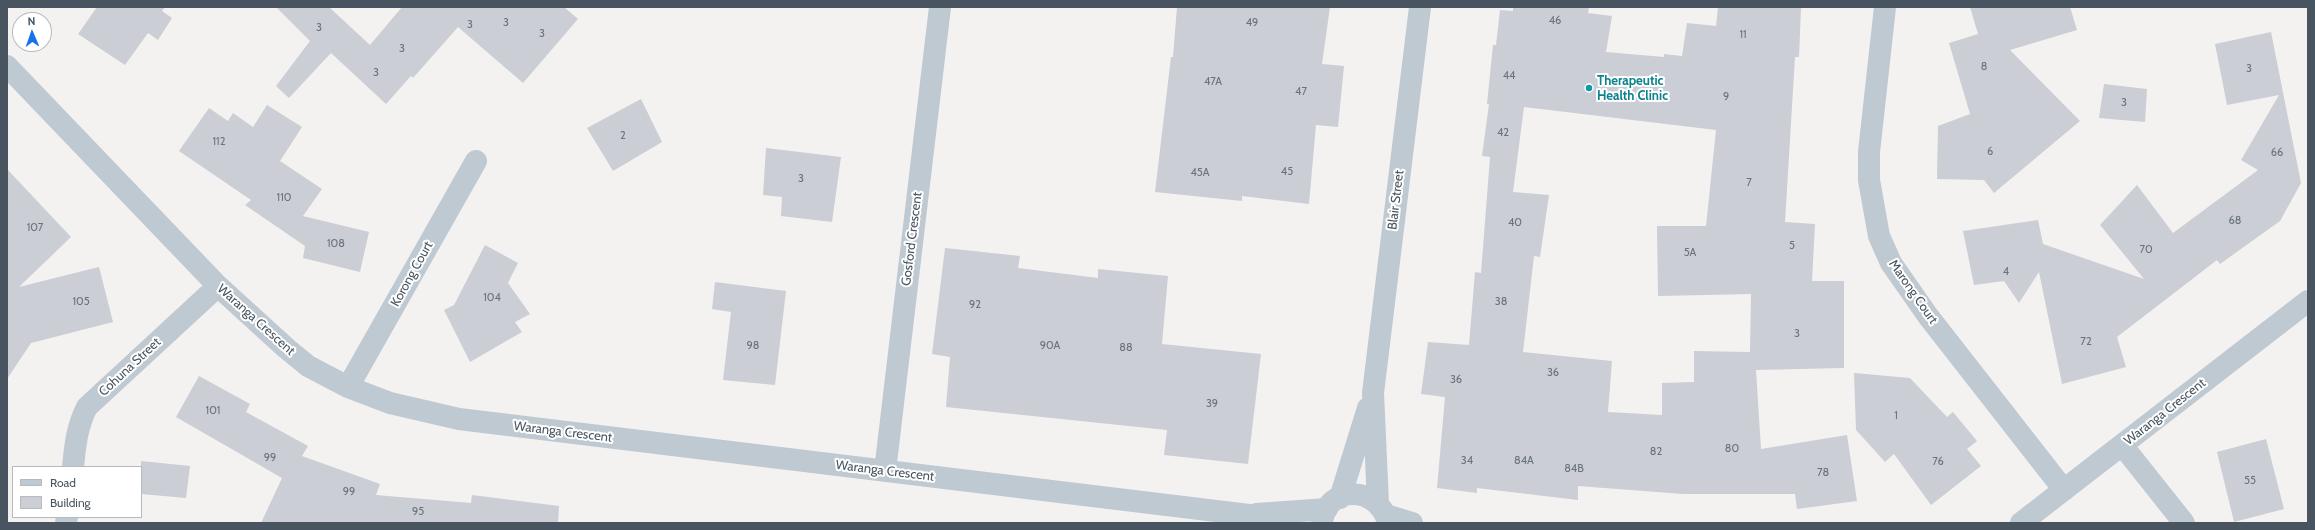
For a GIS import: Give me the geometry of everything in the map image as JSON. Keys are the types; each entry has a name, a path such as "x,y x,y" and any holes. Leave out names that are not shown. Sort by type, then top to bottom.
{"street":[{"name":"Gosford Crescent","path":"884,471 940,7"},
{"name":"Blair Street","path":"1330,510 1372,393 1420,7"},
{"name":"Marong Court","path":"1885,7 1869,152 1869,180 1879,236 1891,263 1928,316 2064,490"},
{"name":"Waranga Crescent","path":"7,66 218,286 297,357 308,366 348,387 390,403 459,420 1249,515 1276,523"},
{"name":"Korong Court","path":"348,387 476,161"},
{"name":"Cohuna Street","path":"73,466 77,433 81,418 87,407 218,286"},
{"name":"Waranga Crescent","path":"2021,523 2308,301"},
{"name":"Blair Street","path":"1372,393 1384,514"},
{"path":"2122,445 2184,523"},
{"name":"Waranga Crescent","path":"1249,515 1330,510 1360,494 1370,497 1384,514"},
{"path":"1384,514 1412,523"}],"building":[{"path":"97,7 165,7 162,11 172,18 158,40 148,33 125,65 78,34"},
{"path":"276,7 329,7 370,45 402,7 564,7 578,19 523,83 458,27 413,78 411,76 386,104 331,53 289,98 276,86 310,41"},
{"path":"1177,7 1330,7 1322,64 1344,66 1338,127 1316,125 1309,204 1242,196 1242,201 1155,192 1171,57 1173,57"},
{"path":"1513,7 1589,7 1588,13 1612,16 1606,52 1664,57 1664,54 1682,56 1687,23 1716,26 1718,7 1801,7 1799,57 1795,57 1785,222 1815,224 1812,281 1844,281 1844,368 1756,370 1761,449 1847,435 1857,501 1797,509 1795,494 1683,494 1578,486 1578,500 1477,488 1477,493 1437,488 1445,397 1421,394 1428,342 1469,345 1475,272 1481,273 1490,157 1482,156 1489,104 1487,104 1493,45 1496,45 1500,10 1513,11","holes":["1524,107 1716,130 1706,226 1657,226 1658,296 1751,294 1750,352 1694,351 1694,382 1662,383 1662,415 1608,412 1612,361 1523,352 1534,256 1540,257 1549,195 1513,192"]},
{"path":"1970,7 2070,7 2077,30 2010,50 2080,121 1994,193 1984,180 1937,179 1938,126 1970,114 1949,43 1978,34"},
{"path":"2271,32 2301,183 2280,221 2220,264 2217,260 2117,337 2126,367 2062,384 2039,272 2019,303 2004,281 1974,285 1963,231 2038,220 2043,244 2144,279 2100,225 2137,185 2173,233 2258,170 2241,160 2279,95 2227,105 2215,44"},
{"path":"2104,84 2147,89 2145,122 2099,118"},
{"path":"641,99 662,142 613,171 587,128"},
{"path":"267,105 302,127 280,161 322,189 303,216 369,232 360,272 303,258 305,246 245,205 251,200 179,151 209,108 228,121 233,113 253,127"},
{"path":"766,148 841,157 832,222 781,216 782,197 763,195"},
{"path":"7,169 71,237 19,287 99,267 113,322 31,343 7,379"},
{"path":"485,245 518,263 508,283 530,314 515,322 522,332 470,362 444,310 454,305"},
{"path":"945,248 1020,256 1018,268 1098,278 1098,269 1168,276 1162,344 1261,354 1248,464 1164,455 1167,430 946,407 950,357 932,354"},
{"path":"715,282 786,291 775,385 723,380 731,312 712,309"},
{"path":"1854,373 1910,378 1947,417 1953,412 1977,441 1967,449 1981,466 1931,505 1894,454 1885,462 1856,430"},
{"path":"199,376 250,404 246,412 308,446 302,456 380,484 376,495 471,503 472,495 559,506 558,523 261,523 282,478 176,417"},
{"path":"2266,439 2284,509 2234,522 2217,452"},
{"path":"141,461 190,466 186,498 142,494"}],"place":[{"name":"Therapeutic Health Clinic","path":"1589,88"}]}
